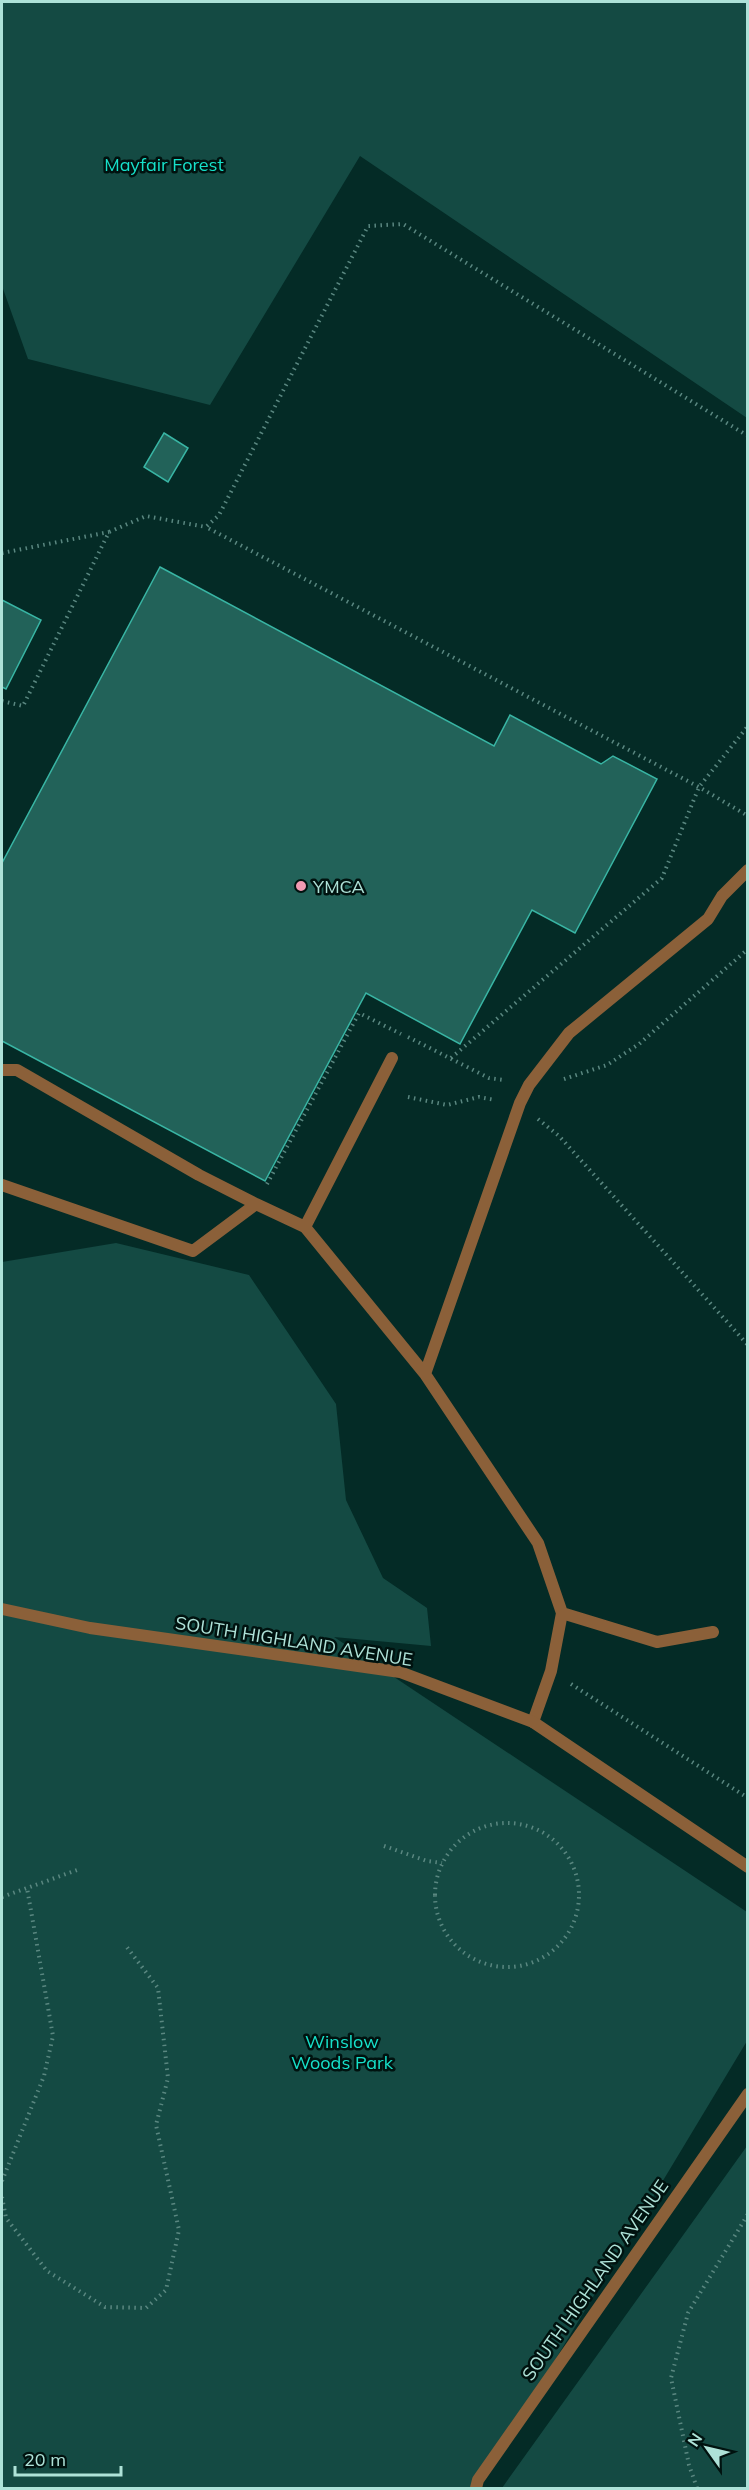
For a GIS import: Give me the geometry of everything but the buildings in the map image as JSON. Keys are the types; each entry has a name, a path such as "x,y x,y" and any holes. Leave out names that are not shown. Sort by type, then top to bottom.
{"street":[{"path":"425,1374 519,1103 529,1085 569,1033 708,919 722,896 747,870"},
{"path":"305,1227 392,1058"},
{"path":"2,1070 17,1070 199,1175 305,1227 425,1374 538,1543 562,1613 550,1671 533,1722"},
{"path":"2,1185 193,1251 256,1204"},
{"name":"SOUTH HIGHLAND AVENUE","path":"2,1609 90,1628 400,1672 533,1722 747,1866"},
{"path":"562,1613 657,1642 713,1632"},
{"name":"SOUTH HIGHLAND AVENUE","path":"476,2488 478,2480 747,2094"}],"path":[{"path":"206,527 219,515 368,226 403,224 747,436"},
{"path":"2,553 109,532 146,516 206,527 699,788 747,816"},
{"path":"2,701 23,706 109,532"},
{"path":"451,1058 662,878 699,788 747,726"},
{"path":"256,1204 359,1013"},
{"path":"408,1097 447,1105 479,1097 519,1103 559,1136 747,1345"},
{"path":"550,1671 747,1798"},
{"path":"498,1822 522,1823 544,1831 562,1846 575,1867 580,1890 578,1913 568,1935 552,1953 530,1964 506,1968 482,1964 461,1952 445,1934 436,1911 435,1886 442,1863 456,1844 475,1830 498,1822"},
{"path":"384,1846 419,1859 442,1863"},
{"path":"2,1897 80,1869"},
{"path":"2,2181 44,2076 53,2036 27,1888"},
{"path":"2,2197 6,2218 47,2271 105,2307 146,2308 166,2290 179,2230 156,2125 168,2078 158,1988 126,1946"},
{"path":"697,2488 689,2465 671,2378 688,2313 747,2214"}],"green space":[{"name":"Mayfair Forest","path":"2,2 747,2 747,418 360,156 210,405 28,359 2,286"},
{"name":"Winslow Woods Park","path":"116,1243 249,1275 336,1404 346,1500 383,1578 427,1608 431,1646 334,1637 747,1912 747,2041 478,2488 2,2488 2,1262"},
{"path":"747,2146 747,2488 502,2488"}],"place":[{"name":"YMCA","path":"301,886"}]}
